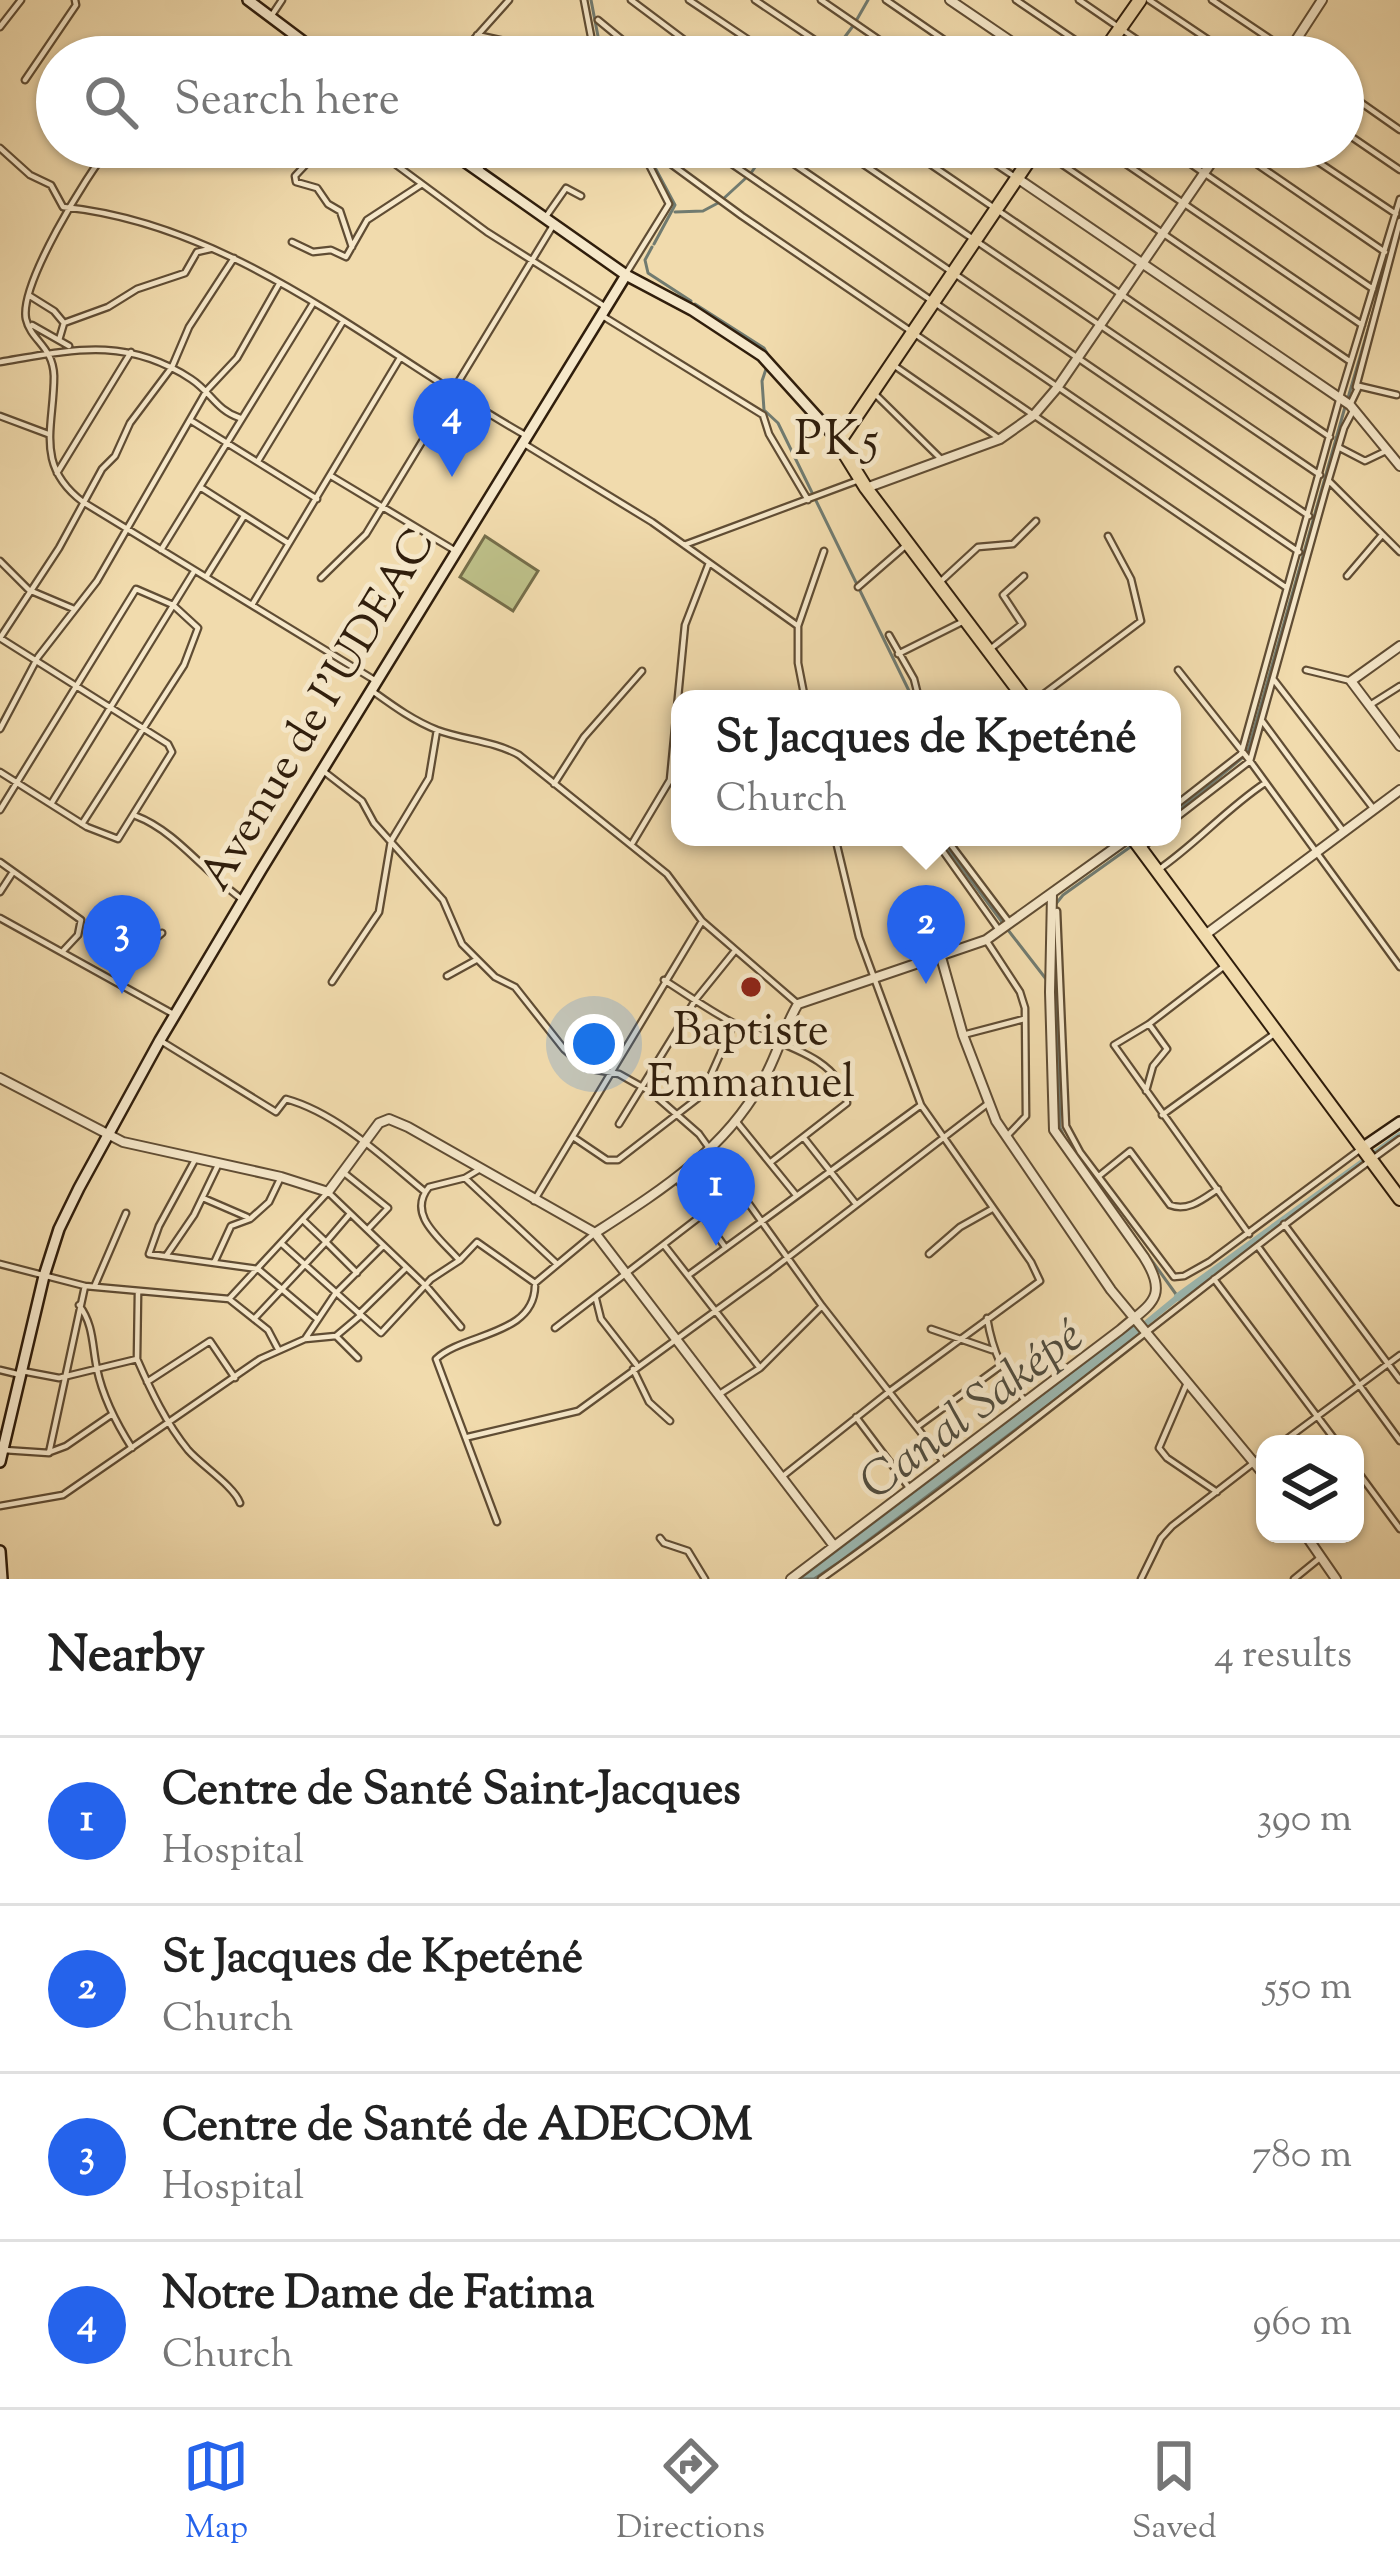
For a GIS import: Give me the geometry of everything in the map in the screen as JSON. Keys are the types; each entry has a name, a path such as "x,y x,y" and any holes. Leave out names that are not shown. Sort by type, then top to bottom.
{"main road":[{"path":"248,0 294,36"},
{"path":"1114,36 1140,0"},
{"path":"472,168 626,275 692,310 762,356 839,441 864,484 1020,690"},
{"path":"839,441 1023,168"},
{"name":"Avenue de I'UDEAC","path":"0,1462 44,1276 68,1209 243,900 626,275"},
{"path":"1138,846 1400,1199"},
{"path":"1366,1154 1400,1122"},
{"path":"0,1551 2,1579"}],"street":[{"path":"0,27 21,0"},
{"path":"56,36 75,0"},
{"path":"270,17 282,0"},
{"path":"482,36 477,35 498,4 509,0"},
{"path":"584,0 591,36"},
{"path":"631,0 678,36"},
{"path":"689,0 743,36"},
{"path":"755,0 809,36"},
{"path":"821,0 873,36"},
{"path":"886,0 938,36"},
{"path":"950,0 1003,36"},
{"path":"1016,0 1069,36"},
{"path":"1079,0 1132,36"},
{"path":"1149,0 1203,36"},
{"path":"1212,0 1263,36"},
{"path":"1301,36 1322,0"},
{"path":"598,20 617,36"},
{"path":"25,80 36,64"},
{"path":"1364,104 1400,130"},
{"path":"1364,145 1400,170"},
{"path":"0,148 30,175 51,185 63,206 138,218 234,258 313,304 452,389 799,626"},
{"path":"96,168 48,247 30,296 27,322 51,353 54,374 48,434 64,486 373,685 412,719 506,748 632,843 667,874 702,921 798,1004"},
{"path":"302,168 296,182 317,188 340,211 352,247"},
{"path":"400,168 603,311 763,415 812,499"},
{"path":"477,172 480,168"},
{"path":"626,275 669,203 655,168"},
{"path":"677,168 1287,588"},
{"path":"737,168 1299,552"},
{"path":"800,168 1309,516"},
{"path":"869,168 1320,476"},
{"path":"936,168 1330,437"},
{"path":"1002,168 1346,403 1400,466"},
{"path":"1068,168 1351,362"},
{"path":"1132,168 1362,325"},
{"path":"1198,168 1373,289"},
{"path":"684,544 1000,439 1034,415 1208,168"},
{"path":"1263,168 1400,260"},
{"path":"1326,168 1398,218"},
{"path":"292,242 313,252 331,250 346,257 376,212 422,184"},
{"path":"321,578 366,534 530,260 566,188 581,196"},
{"path":"1181,801 1241,754 1330,437 1356,387 1400,199"},
{"path":"64,323 184,273 197,252 210,249"},
{"path":"1181,814 1250,760 1340,448 1351,362 1388,253"},
{"path":"0,772 82,824 121,838 172,752 168,744 0,638 59,548 102,469 115,456 130,423 172,367 189,327 234,258"},
{"path":"0,729 36,662 97,581 207,390 237,358 279,284"},
{"path":"30,296 64,323"},
{"path":"161,550 313,304"},
{"path":"27,322 72,349"},
{"path":"59,340 64,323"},
{"path":"258,461 342,323"},
{"path":"0,362 72,349 131,352 172,367 207,390 220,410 243,419"},
{"path":"57,473 131,352"},
{"path":"251,607 400,358"},
{"path":"892,364 1000,439"},
{"path":"1356,387 1396,395"},
{"path":"872,391 940,458"},
{"path":"0,416 48,434"},
{"path":"190,420 317,499"},
{"path":"1340,448 1365,461 1388,450"},
{"path":"331,476 456,551"},
{"path":"1330,482 1400,552"},
{"path":"200,487 288,543"},
{"path":"205,578 244,516"},
{"path":"939,583 978,547 1013,544 1036,521"},
{"path":"1347,576 1383,534"},
{"path":"1038,690 1141,621 1131,579 1108,536"},
{"path":"858,587 909,544"},
{"path":"803,690 799,626 824,551"},
{"path":"0,561 29,590 74,609"},
{"path":"679,690 685,625 709,563"},
{"path":"52,804 194,572"},
{"path":"989,650 1022,624 1003,595 1024,576"},
{"path":"0,810 136,589 173,605 198,628 189,655 145,730 82,824"},
{"path":"898,654 967,619"},
{"path":"889,635 917,690"},
{"path":"1351,681 1400,646"},
{"path":"1178,670 1250,760 1400,967"},
{"path":"1306,670 1351,681 1396,732 1400,746"},
{"path":"554,784 584,737 642,671"},
{"path":"1274,680 1374,809"},
{"path":"1370,704 1400,686"},
{"path":"1263,722 1344,832"},
{"path":"332,982 379,912 391,841 429,778 437,730"},
{"path":"322,770 362,802 443,900 462,944 476,960 514,987 582,1066 610,1072 680,1114 945,1462"},
{"path":"632,843 670,780 671,770"},
{"path":"1156,871 1264,783"},
{"path":"1204,936 1400,790"},
{"path":"136,816 168,832 211,878 243,900"},
{"path":"782,1476 1040,1281 921,1105 872,978 836,846"},
{"path":"940,846 1004,926"},
{"path":"951,846 1004,926"},
{"path":"535,1283 595,1233 710,1151 764,1079 798,1004 986,940 1129,846"},
{"path":"0,862 81,920 78,935 63,951"},
{"path":"0,892 13,872"},
{"path":"790,1579 1138,1316 1157,1292 1153,1271 1054,1130 1052,894"},
{"path":"930,901 963,1035 988,1104 1187,1383 1255,1462 1161,1538 1141,1579"},
{"path":"1058,911 1066,1126 1098,1177 1174,1277 1209,1262 1366,1154 1400,1139"},
{"path":"0,917 175,1015"},
{"path":"534,1201 702,921"},
{"path":"122,984 129,962 126,951 154,946 155,938 162,934"},
{"path":"986,940 1020,992 1024,1019 1026,1115 1007,1136"},
{"path":"619,1124 696,999 734,952"},
{"path":"447,976 476,960"},
{"path":"1225,965 1114,1045 1249,1234"},
{"path":"664,980 734,1023 826,1067 848,1097 847,1103 771,1162"},
{"path":"963,1035 1024,1019"},
{"path":"573,1137 613,1162 702,1096 734,1023"},
{"path":"1146,1090 1153,1066 1167,1049 1149,1024"},
{"path":"1162,1115 1276,1033"},
{"path":"160,1040 276,1112 289,1099 363,1143 424,1191"},
{"path":"0,1078 123,1142 328,1192 427,1286 461,1327"},
{"path":"468,1437 566,1417 988,1104"},
{"path":"690,1274 921,1105"},
{"path":"229,1299 304,1221 379,1123 389,1119 595,1233 834,1546"},
{"path":"736,1121 796,1195"},
{"path":"804,1138 856,1205"},
{"path":"1098,1177 1130,1151 1170,1205 1180,1209 1196,1204 1218,1189"},
{"path":"821,1579 1151,1332 1366,1154"},
{"path":"196,1158 148,1251 151,1256 258,1269 316,1319"},
{"path":"165,1258 203,1198 219,1162"},
{"path":"424,1191 480,1169"},
{"path":"344,1172 388,1208 367,1230"},
{"path":"214,1264 231,1226 250,1219 269,1202 281,1177"},
{"path":"465,1178 559,1265"},
{"path":"676,1179 725,1247"},
{"path":"424,1191 423,1220 460,1260"},
{"path":"203,1198 250,1219"},
{"path":"929,1254 960,1227 992,1209"},
{"path":"95,1287 126,1213"},
{"path":"254,1319 350,1214"},
{"path":"555,1328 702,1215"},
{"path":"304,1221 357,1273"},
{"path":"1284,1224 1400,1380"},
{"path":"282,1244 381,1333 479,1241 535,1283"},
{"path":"664,1244 760,1368"},
{"path":"305,1339 335,1294 383,1246"},
{"path":"1258,1247 1400,1441"},
{"path":"0,1264 85,1286 229,1299 268,1330 278,1349"},
{"path":"0,1506 63,1495 278,1349 305,1339 336,1336 406,1268"},
{"path":"1214,1279 1332,1435"},
{"path":"497,1522 436,1357 516,1319 535,1297 535,1283"},
{"path":"49,1453 85,1286"},
{"path":"138,1292 137,1359 147,1382 169,1423 240,1503"},
{"path":"596,1299 601,1318 635,1367 650,1402 670,1421"},
{"path":"79,1305 91,1325 97,1371 111,1415 132,1448"},
{"path":"717,1396 760,1368 823,1306"},
{"path":"987,1318 999,1367 1026,1402"},
{"path":"931,1329 992,1350"},
{"path":"336,1336 358,1358"},
{"path":"147,1382 210,1341 235,1378"},
{"path":"1292,1435 1400,1355"},
{"path":"0,1370 67,1376 137,1359"},
{"path":"917,1427 999,1367"},
{"path":"1187,1383 1159,1448 1217,1492"},
{"path":"2,1450 49,1453 111,1415"},
{"path":"856,1417 910,1489"},
{"path":"1364,1480 1400,1529"},
{"path":"660,1538 688,1551 705,1579"},
{"path":"1311,1543 1336,1579"},
{"path":"1294,1579 1321,1557"}],"green space":[{"path":"485,536 538,571 513,611 460,577"}],"water":[{"path":"1135,1324 1143,1334 841,1561 814,1579 799,1579"}],"waterway":[{"path":"591,0 598,36"},
{"path":"856,21 868,0"},
{"path":"846,36 853,26"},
{"path":"654,244 675,205 655,168"},
{"path":"751,173 754,168"},
{"path":"722,200 747,177"},
{"path":"675,212 703,211 718,203"},
{"path":"652,247 645,260 648,273 691,301"},
{"path":"695,304 764,348 769,357"},
{"path":"1348,398 1374,309"},
{"path":"766,369 764,410 778,423 909,690"},
{"path":"1181,809 1247,754 1345,407"},
{"path":"946,846 1002,922"},
{"path":"1055,905 1132,846"},
{"path":"1008,930 1046,979"},
{"path":"1055,932 1060,1128 1067,1143"},
{"path":"1178,1297 1400,1136"},
{"path":"1076,1155 1178,1297"},
{"name":"Canal Saképé","path":"1139,1329 1178,1297"}],"place":[{"name":"Notre Dame de Fatima","path":"452,477"},
{"name":"St Jacques de Kpeténé","path":"926,984"},
{"name":"Baptiste Emmanuel","path":"751,987"},
{"name":"Centre de Santé de ADECOM","path":"122,994"},
{"name":"Centre de Santé Saint-Jacques","path":"716,1246"}],"district":[{"name":"PK5","path":"838,442"}]}
